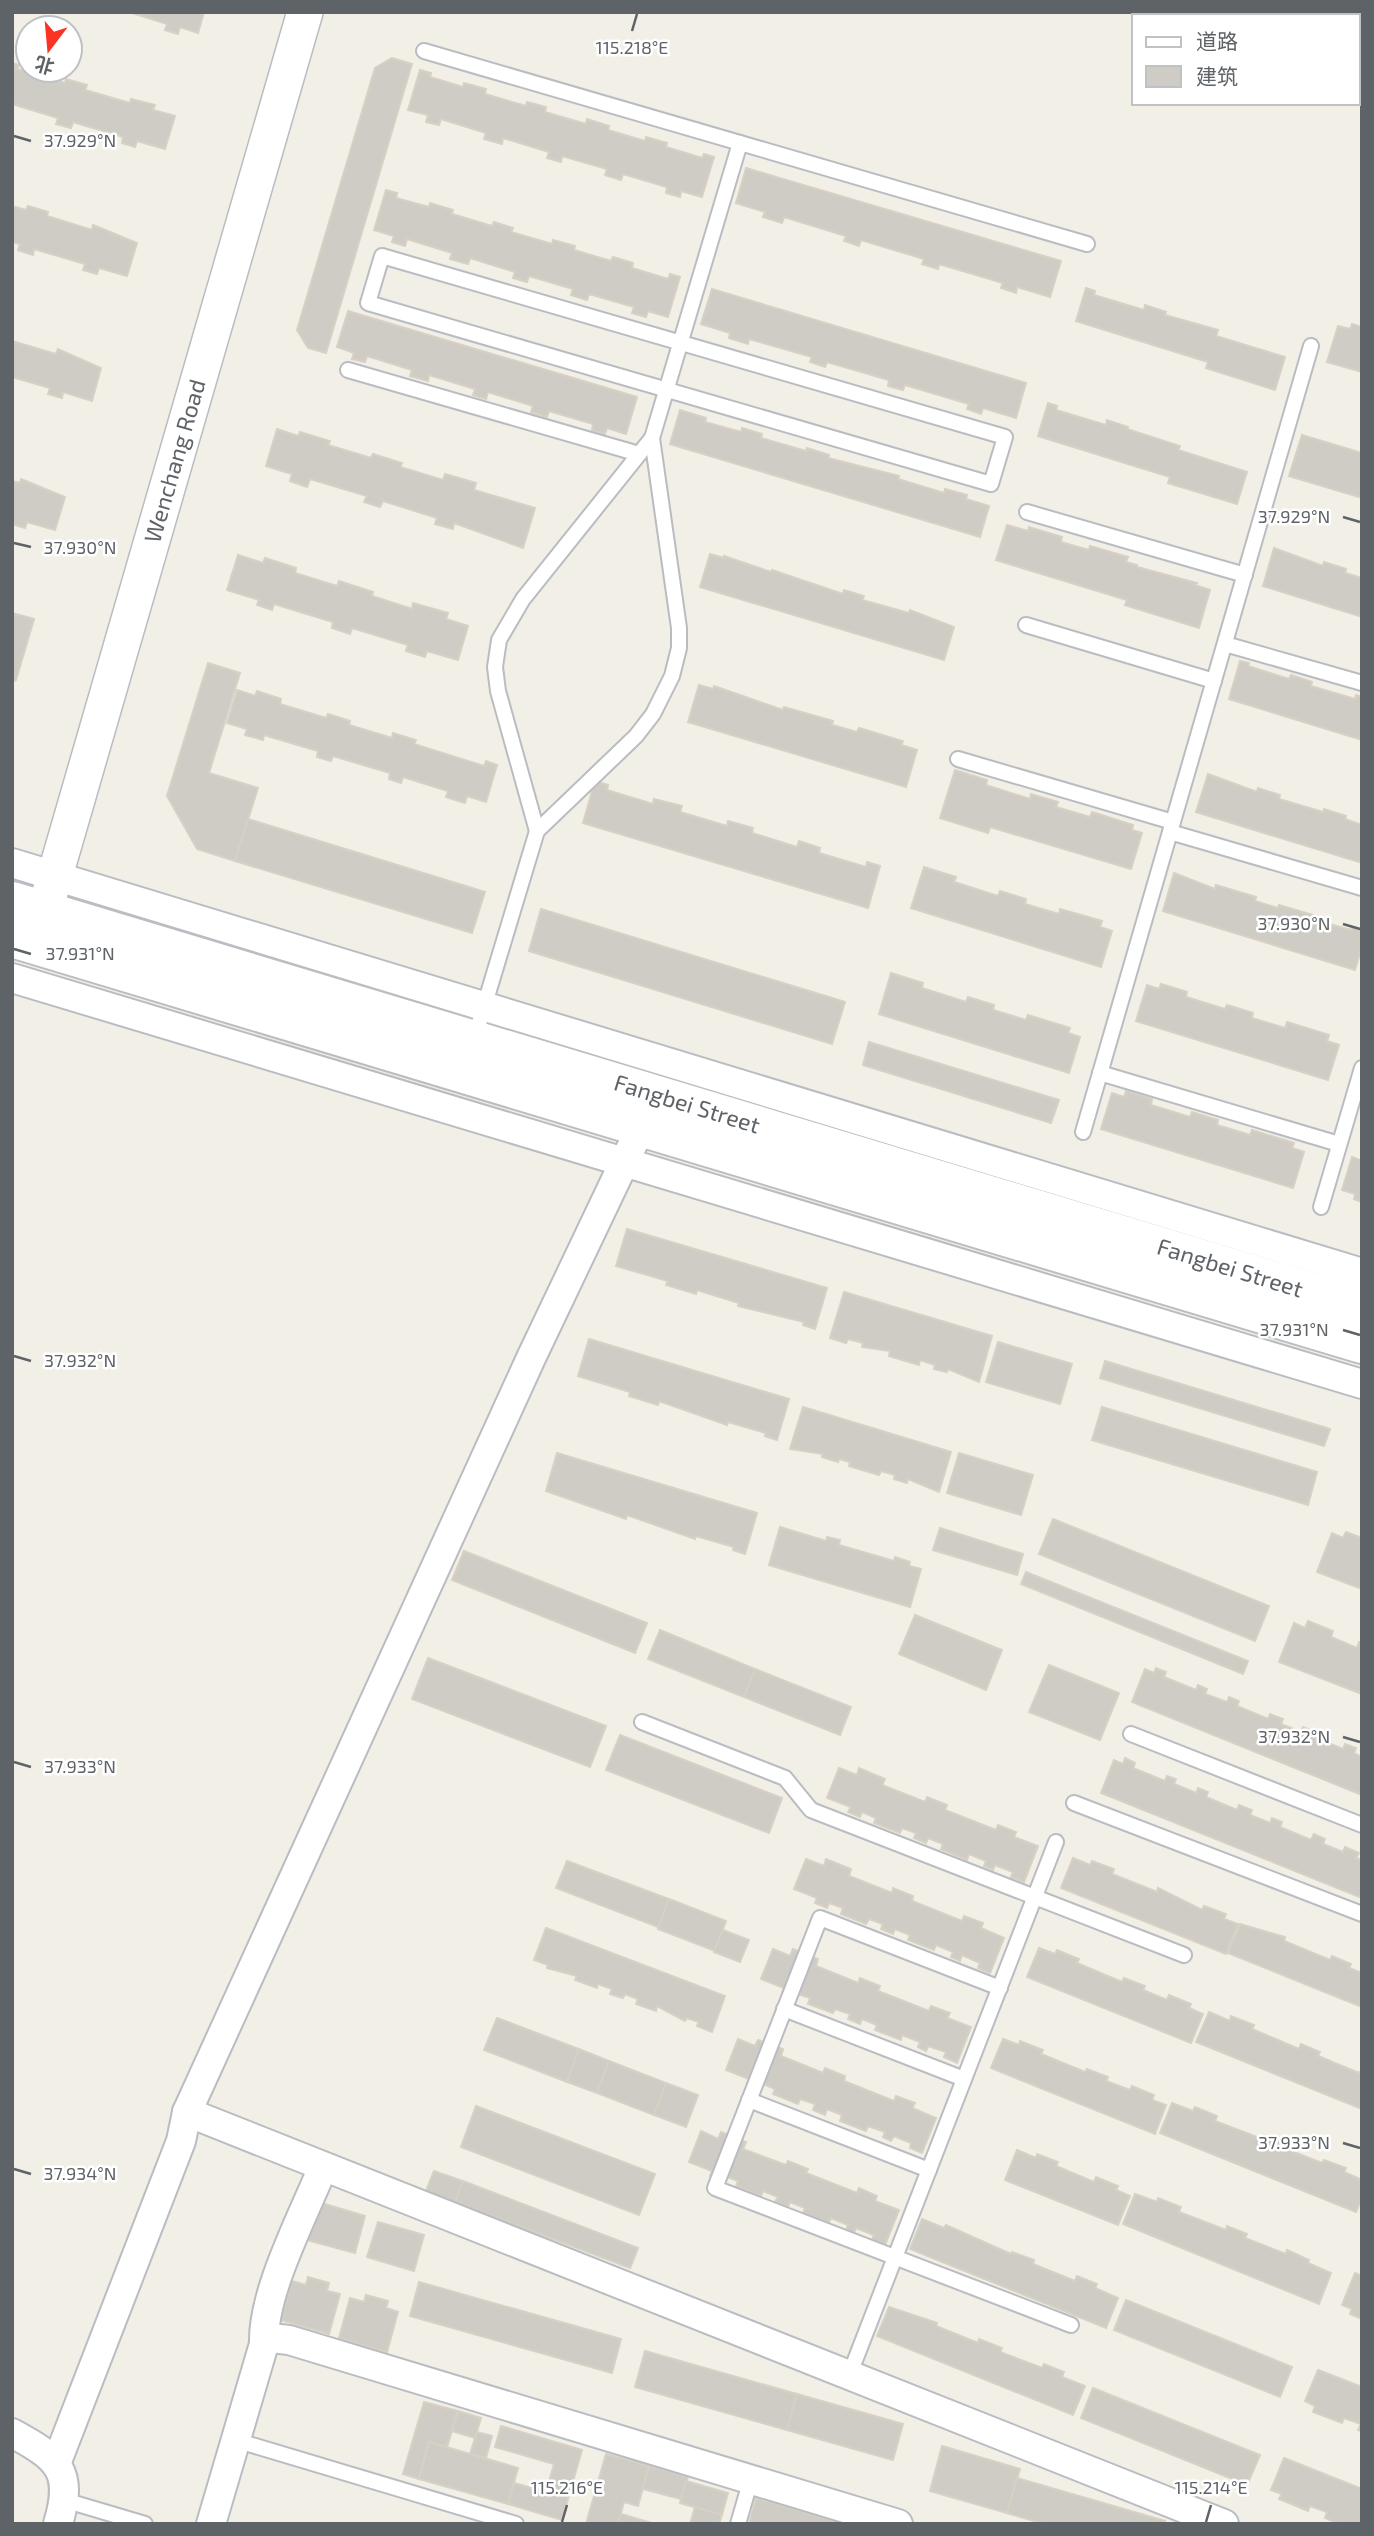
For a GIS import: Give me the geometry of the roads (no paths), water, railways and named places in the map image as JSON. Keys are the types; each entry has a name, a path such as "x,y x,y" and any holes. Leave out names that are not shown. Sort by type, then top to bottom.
{"main road":[{"name":"Fangbei Street","path":"37,896 479,1023 1362,1307"},
{"name":"Fangbei Street","path":"12,938 1362,1344"}],"street":[{"name":"Wenchang Road","path":"37,896 304,12"},
{"path":"12,863 37,896"},
{"path":"12,978 1362,1384"},
{"path":"479,1023 1362,1273"},
{"path":"56,2464 181,2141 187,2112 469,1493 641,1127"},
{"path":"187,2112 1224,2524"},
{"path":"211,2524 264,2344 263,2323 270,2300 323,2168"},
{"path":"264,2344 271,2338 289,2340 898,2524"},
{"path":"12,2432 45,2451 56,2464 65,2483 61,2512"}],"lane":[{"path":"424,51 1087,244"},
{"path":"537,831 498,691 495,667 499,640 523,599 652,438 740,143"},
{"path":"382,256 1004,437 991,484 666,390 368,303 382,256"},
{"path":"1083,1132 1311,345"},
{"path":"348,370 639,454"},
{"path":"479,1023 537,831 636,736 660,704 672,676 679,648 679,628 652,438"},
{"path":"1027,512 1245,575"},
{"path":"1026,625 1214,681"},
{"path":"1225,644 1362,683"},
{"path":"958,759 1362,888"},
{"path":"1321,1207 1362,1068"},
{"path":"1100,1073 1339,1144"},
{"path":"642,1722 785,1777 811,1810 1184,1955"},
{"path":"1131,1734 1362,1825"},
{"path":"1074,1803 1362,1914"},
{"path":"849,2376 1056,1842"},
{"path":"1000,1988 820,1918 715,2188 1071,2325"},
{"path":"784,2009 964,2079"},
{"path":"749,2100 929,2170"},
{"path":"235,2440 516,2524"},
{"path":"738,2524 751,2479"},
{"path":"61,2512 145,2524"}]}
